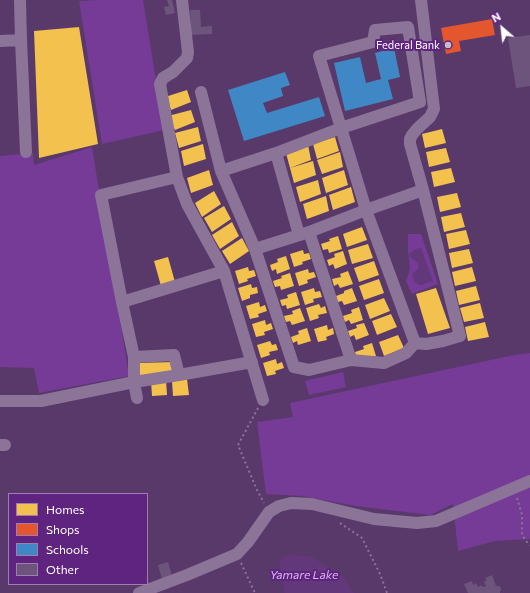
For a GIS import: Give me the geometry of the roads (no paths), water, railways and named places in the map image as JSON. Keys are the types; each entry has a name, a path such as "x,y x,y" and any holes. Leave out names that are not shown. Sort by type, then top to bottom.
{"street":[{"path":"20,0 26,152"},
{"path":"182,0 188,52 187,58 174,72 163,78 160,84 177,177 187,204 224,271 263,400"},
{"path":"415,343 426,344 444,341 460,336 410,144 412,135 430,117 434,109 421,0"},
{"path":"221,171 276,153 341,128 420,102 408,26 375,30 373,42 319,56 341,128 366,210 415,343"},
{"path":"0,41 21,40"},
{"path":"201,92 221,171 255,249 294,367 309,370 351,360 384,363 406,353 415,343"},
{"path":"276,153 304,234 351,360"},
{"path":"137,398 134,382 134,357 101,195 177,177"},
{"path":"255,249 304,234 423,190"},
{"path":"122,302 224,271"},
{"path":"134,357 174,355 179,375"},
{"path":"0,401 41,401 134,382 252,362"},
{"path":"139,593 237,554 248,542 269,512 279,506 291,503 312,504 374,519 417,523 436,521 530,481"}],"water":[{"path":"421,248 433,281 421,285 415,283 413,278 412,274 419,266 417,262 410,257 410,253"},
{"name":"Yamare Lake","path":"289,554 312,557 343,577 354,593 285,593 279,561"}],"place":[{"name":"Federal Bank","path":"448,45"}]}
